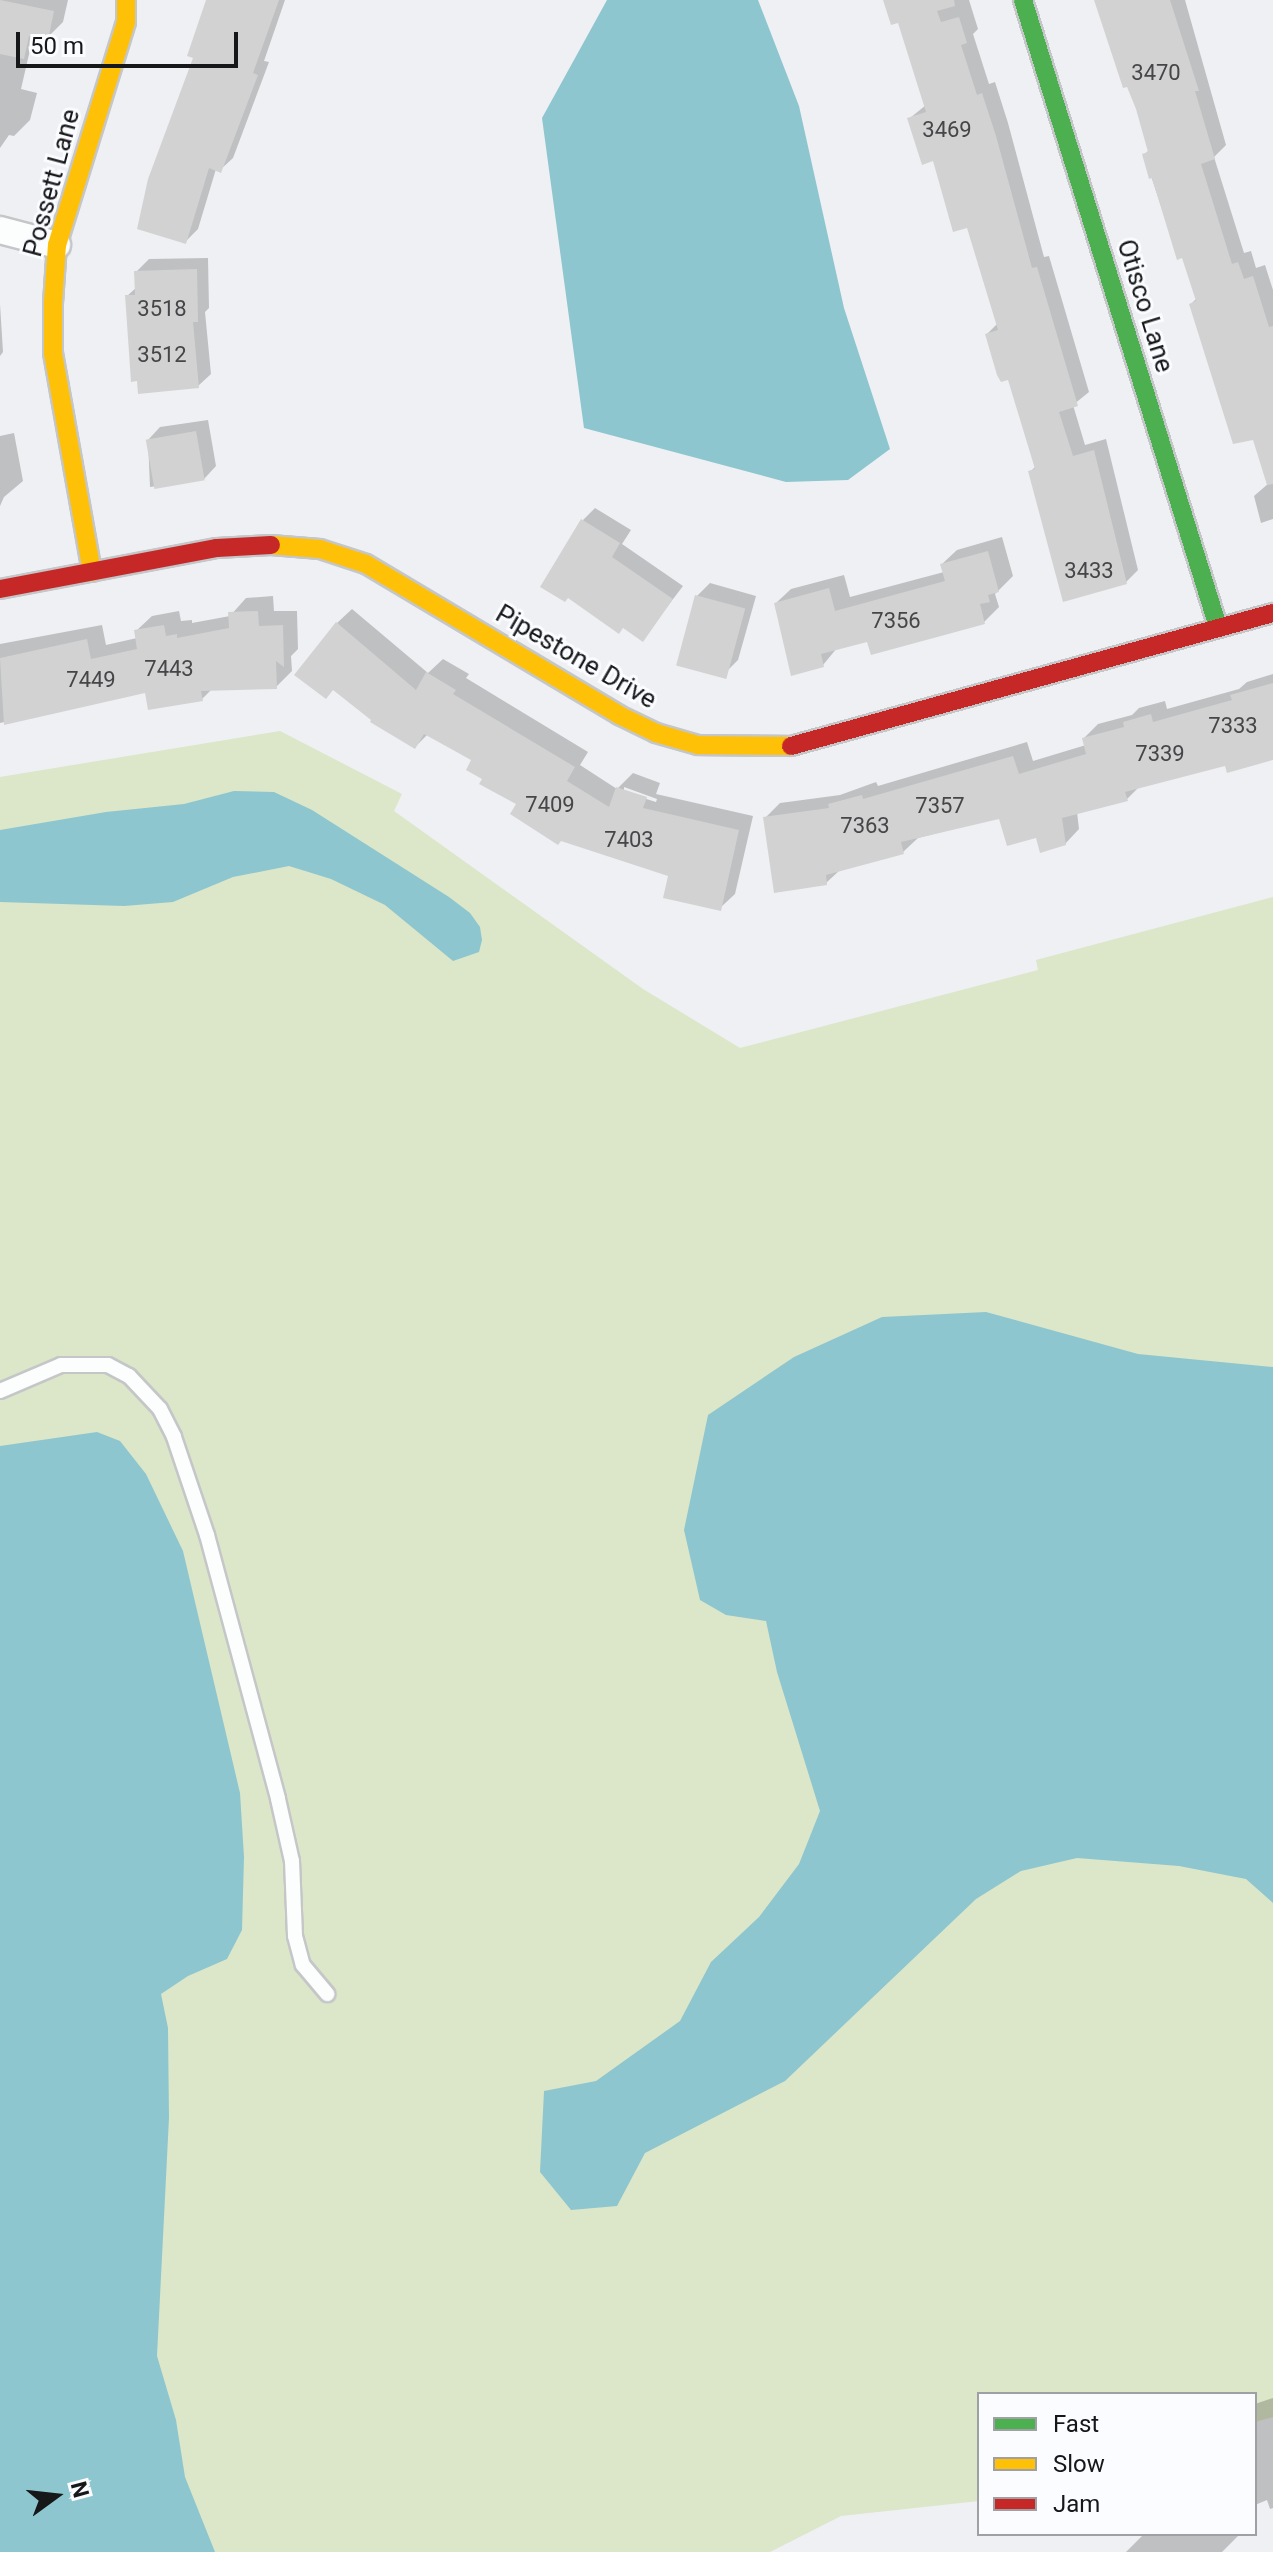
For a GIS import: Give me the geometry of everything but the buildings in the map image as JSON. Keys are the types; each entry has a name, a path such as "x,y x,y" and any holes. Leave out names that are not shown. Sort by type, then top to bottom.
{"street":[{"name":"Possett Lane","path":"92,572 53,352 57,245 126,22 126,0"},
{"name":"Otisco Lane","path":"1023,0 1218,627"},
{"path":"0,230 57,245"},
{"name":"Pipestone Drive","path":"0,589 217,548 265,544 320,549 366,564 619,715 656,733 698,745 740,748 787,747 837,735 1273,613"}],"lane":[{"path":"0,1391 61,1365 108,1365 129,1376 160,1409 174,1437 207,1535 278,1799 292,1861 295,1936 303,1965 327,1994"}],"green space":[{"path":"280,731 402,794 394,811 643,989 740,1048 1038,970 1036,960 1273,897 1273,2417 1257,2421 1257,2392 977,2392 977,2501 841,2516 770,2552 0,2552 0,777"}],"water":[{"path":"607,0 758,0 799,106 844,308 890,449 848,480 786,482 584,428 542,118"},
{"path":"234,791 274,792 312,810 449,897 470,913 480,927 482,940 479,952 453,961 385,905 331,879 289,866 233,877 173,902 124,906 0,902 0,830 106,812 184,804"},
{"path":"986,1312 1138,1354 1273,1367 1273,1903 1246,1879 1179,1866 1077,1858 1021,1871 976,1899 785,2081 645,2153 617,2206 571,2210 540,2172 544,2091 596,2081 680,2021 711,1962 759,1917 799,1864 820,1811 777,1672 766,1621 726,1615 700,1600 684,1530 708,1415 794,1357 882,1317"},
{"path":"97,1432 120,1441 146,1474 183,1551 240,1793 244,1857 242,1930 227,1959 188,1976 161,1994 168,2028 169,2118 157,2356 176,2420 185,2477 215,2552 0,2552 0,1446"}],"traffic: fast":[{"path":"1023,0 1218,627"}],"traffic: slow":[{"path":"92,572 53,352 53,303 57,245 126,22 126,0"},
{"path":"271,545 320,549 366,564 619,715 656,733 698,745 791,746"}],"traffic: jam":[{"path":"0,589 217,548 271,545"},
{"path":"791,746 1273,613"}]}
